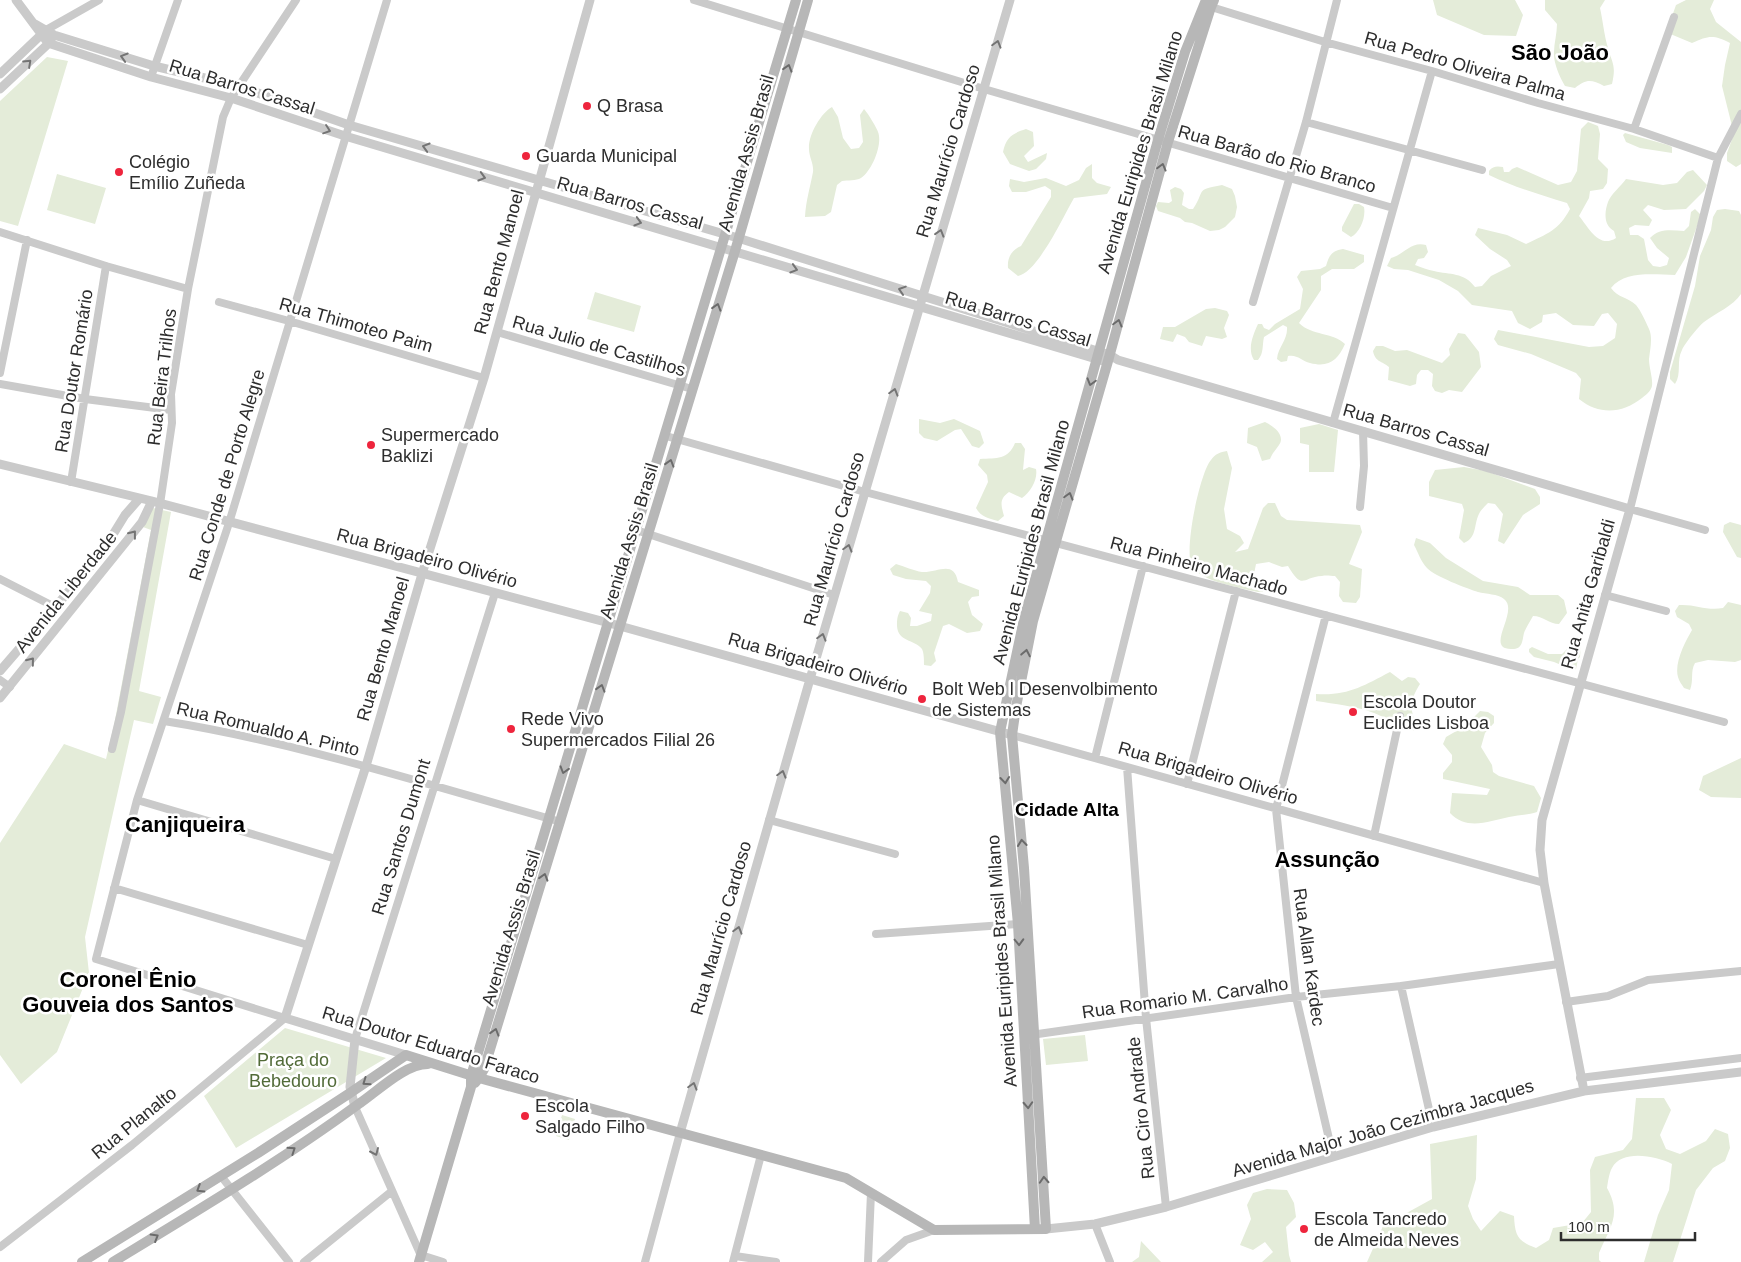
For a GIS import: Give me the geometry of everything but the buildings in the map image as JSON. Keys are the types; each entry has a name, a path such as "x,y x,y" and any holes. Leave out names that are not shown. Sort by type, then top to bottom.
{"main road":[{"name":"Avenida Assis Brasil","path":"496,1014 525,901 796,0"},
{"name":"Avenida Assis Brasil","path":"421,1260 474,1080 535,905 561,822 735,251 808,0"},
{"name":"Avenida Euripides Brasil Milano","path":"1035,1229 1018,924 1000,732 1028,620 1082,431 1106,357 1185,52 1209,3"},
{"path":"744,174 755,178"},
{"name":"Avenida Euripides Brasil Milano","path":"1028,620 1012,735 1036,1034 1046,1229"},
{"path":"572,746 583,749"},
{"path":"1014,869 1024,868"},
{"path":"525,901 535,905"},
{"path":"1020,986 1031,984"},
{"path":"82,1262 350,1094 406,1054"},
{"name":"Rua Doutor Eduardo Faraco","path":"406,1054 474,1080 846,1178 934,1230"},
{"path":"113,1262 232,1190 408,1069 419,1064 435,1064"},
{"path":"1026,1072 1038,1072"},
{"path":"1030,1154 1042,1153"},
{"path":"934,1230 1046,1229"}],"street":[{"path":"16,0 33,23 47,36"},
{"path":"0,74 63,21 99,0"},
{"path":"151,77 178,0"},
{"name":"Rua Beira Trilhos","path":"112,748 121,712 156,503 172,424 171,394 188,289 223,117 238,86 296,0"},
{"name":"Rua Conde de Porto Alegre","path":"285,1018 96,959 137,800 229,523 387,0"},
{"name":"Rua Bento Manoel","path":"285,1018 366,766 422,574 484,378 590,0"},
{"name":"Rua Barão do Rio Branco","path":"694,0 984,89 1393,208"},
{"name":"Rua Maurício Cardoso","path":"645,1262 834,595 1010,0"},
{"path":"1253,302 1306,122 1337,0"},
{"name":"Rua Pedro Oliveira Palma","path":"1209,3 1325,42 1634,129 1718,158"},
{"path":"1634,129 1674,17"},
{"path":"0,89 47,36"},
{"name":"Rua Barros Cassal","path":"47,36 154,66 238,86 348,125 738,238 1106,357"},
{"name":"Rua Barros Cassal","path":"47,36 151,77 231,98 345,136 721,246 918,307 993,329 1106,357 1704,530"},
{"path":"1333,423 1432,71"},
{"name":"Rua Anita Garibaldi","path":"1584,1091 1544,883 1540,850 1542,820 1630,509 1718,158 1741,114"},
{"path":"1306,122 1482,170"},
{"path":"0,232 106,266 188,289"},
{"path":"0,373 27,240"},
{"name":"Rua Doutor Romário","path":"71,482 106,266"},
{"path":"833,281 837,270"},
{"name":"Rua Thimoteo Paim","path":"219,302 484,378"},
{"path":"993,329 996,320"},
{"name":"Rua Julio de Castilhos","path":"497,332 692,389"},
{"path":"0,384 85,399 172,410"},
{"path":"1360,507 1364,466 1363,431"},
{"name":"Rua Pinheiro Machado","path":"666,436 865,492 1724,722"},
{"name":"Rua Brigadeiro Olivério","path":"0,464 156,503 609,623 1544,883"},
{"name":"Avenida Liberdade","path":"0,671 101,554 125,515 139,499"},
{"name":"Avenida Liberdade","path":"0,698 156,503"},
{"path":"636,530 834,595"},
{"path":"1096,758 1143,566"},
{"path":"81,577 91,586"},
{"path":"0,579 55,607"},
{"path":"1187,784 1236,591"},
{"name":"Rua Santos Dumont","path":"350,1094 355,1039 495,593"},
{"path":"1606,595 1666,612"},
{"name":"Rua Allan Kardec","path":"1326,615 1276,809 1296,997 1333,1156"},
{"path":"0,680 10,687"},
{"path":"1374,836 1400,716"},
{"name":"Rua Romualdo A. Pinto","path":"164,720 210,728 366,766 561,822"},
{"name":"Rua Ciro Andrade","path":"1127,767 1146,1018 1166,1207"},
{"path":"137,800 336,859"},
{"path":"769,820 895,854"},
{"path":"114,888 308,945"},
{"path":"876,934 1018,924"},
{"name":"Rua Romario M. Carvalho","path":"1024,1036 1296,997 1401,986 1559,964"},
{"path":"1566,1002 1608,996 1648,980 1741,971"},
{"path":"1401,986 1433,1127"},
{"name":"Rua Doutor Eduardo Faraco","path":"285,1018 406,1054"},
{"name":"Rua Planalto","path":"0,1247 132,1145 285,1018"},
{"path":"1580,1078 1741,1058"},
{"name":"Avenida Major João Cezimbra Jacques","path":"1046,1229 1096,1224 1166,1207 1433,1127 1584,1091 1741,1072"},
{"path":"350,1094 421,1260 443,1262"},
{"path":"761,1155 734,1259 776,1262"},
{"path":"221,1176 289,1262"},
{"path":"304,1262 392,1191"},
{"path":"868,1262 871,1193"},
{"path":"1096,1224 1110,1262"},
{"path":"880,1262 906,1240 934,1230"}],"green space":[{"path":"1433,0 1515,0 1523,15 1516,36 1484,35 1437,15"},
{"path":"1545,0 1605,0 1600,8 1613,66 1612,84 1604,86 1589,81 1575,88 1565,86 1557,70 1554,56 1557,24 1545,10"},
{"path":"1686,0 1714,0 1710,9 1716,22 1741,42 1741,164 1736,167 1727,161 1727,153 1734,134 1722,86 1730,43 1711,37 1692,43 1668,33 1676,5"},
{"path":"47,57 68,61 18,226 0,221 0,101"},
{"path":"832,107 838,117 843,138 851,149 859,148 863,142 860,115 864,109 878,132 878,150 873,164 865,175 859,179 842,181 837,185 831,212 825,216 805,217 813,172 809,143 820,119"},
{"path":"1588,122 1598,126 1600,134 1598,159 1608,169 1607,183 1603,189 1590,191 1589,198 1579,216 1599,239 1610,241 1616,238 1614,231 1608,226 1606,210 1609,199 1626,179 1663,185 1677,183 1687,172 1693,170 1707,185 1704,191 1686,209 1664,210 1648,205 1643,210 1652,220 1649,226 1635,225 1629,228 1630,235 1638,235 1644,239 1648,260 1653,266 1660,267 1667,265 1669,258 1657,248 1650,238 1661,231 1684,231 1689,226 1691,212 1695,209 1701,215 1686,257 1675,275 1650,274 1632,276 1617,282 1611,288 1617,294 1636,305 1649,329 1651,340 1649,362 1652,383 1648,393 1635,403 1627,407 1611,410 1595,408 1579,399 1581,379 1576,373 1531,354 1498,345 1494,339 1498,330 1589,347 1603,346 1615,338 1617,324 1608,313 1602,314 1594,326 1573,325 1556,313 1543,315 1542,322 1530,329 1518,323 1512,311 1472,305 1458,291 1439,280 1408,270 1394,269 1387,266 1391,258 1412,246 1421,244 1426,245 1428,252 1424,258 1418,259 1415,265 1432,271 1461,276 1475,287 1482,286 1491,276 1511,266 1507,260 1490,249 1475,235 1478,228 1507,235 1526,244 1557,227 1570,209 1567,203 1508,183 1489,175 1489,171 1499,166 1503,167 1504,172 1509,172 1517,167 1558,185 1571,182 1577,171 1581,129"},
{"path":"1026,129 1033,132 1034,146 1024,156 1028,162 1047,153 1046,159 1036,169 1029,171 1010,164 1003,152 1011,136"},
{"path":"1625,133 1668,145 1672,147 1672,153 1640,148 1626,142 1623,135"},
{"path":"1092,164 1092,178 1097,183 1111,187 1107,194 1074,198 1042,255 1026,272 1018,276 1008,268 1009,257 1021,246 1051,197 1051,190 1045,186 1026,192 1012,192 1009,186 1010,179 1024,182 1046,178 1066,186 1079,180 1086,168"},
{"path":"57,174 106,188 95,224 47,210"},
{"path":"1222,185 1232,189 1237,207 1235,217 1219,230 1210,231 1185,222 1180,218 1158,211 1156,206 1158,202 1169,203 1172,201 1170,190 1175,187 1181,189 1184,193 1182,205 1193,209 1204,190"},
{"path":"1354,204 1364,207 1364,216 1360,228 1351,237 1342,231 1342,227"},
{"path":"1717,210 1739,211 1741,215 1741,294 1729,306 1704,322 1689,339 1680,354 1678,376 1675,384 1670,379 1670,372 1695,286 1700,256 1711,230 1713,217"},
{"path":"1343,249 1364,255 1364,262 1354,269 1332,269 1321,276 1321,290 1299,323 1310,330 1335,337 1345,344 1336,358 1328,363 1317,364 1288,356 1287,361 1281,362 1277,359 1287,332 1287,327 1283,325 1264,337 1261,355 1258,360 1254,360 1251,347 1258,324 1262,324 1264,328 1269,330 1275,324 1300,309 1303,289 1297,277 1301,271 1320,269 1326,266 1331,255"},
{"path":"595,292 641,306 634,332 587,319"},
{"path":"1215,308 1227,311 1229,315 1224,328 1227,337 1222,339 1206,336 1202,346 1189,342 1185,337 1177,334 1173,342 1160,339 1163,327 1175,327 1206,309"},
{"path":"1458,333 1465,334 1479,352 1481,367 1462,392 1449,390 1442,393 1435,391 1432,386 1433,374 1428,370 1421,370 1417,375 1416,384 1410,386 1388,380 1389,367 1377,359 1373,351 1376,346 1383,346 1395,351 1407,350 1442,363 1450,355 1449,349"},
{"path":"919,419 940,423 954,419 980,431 984,443 979,448 972,446 961,429 955,430 937,441 924,438 919,433"},
{"path":"1265,422 1278,431 1281,441 1270,459 1262,461 1257,447 1247,443 1248,428"},
{"path":"1319,424 1338,430 1334,472 1309,472 1309,445 1300,443 1300,428"},
{"path":"1015,443 1021,443 1025,449 1023,470 1029,467 1036,469 1036,477 1031,489 1022,498 1009,492 1004,497 1002,505 1004,516 998,521 988,518 976,508 988,482 987,475 978,465 980,459 997,458 1009,453"},
{"path":"1227,451 1232,468 1224,509 1227,529 1240,536 1244,543 1235,552 1248,549 1263,508 1268,503 1275,503 1281,516 1287,520 1360,525 1362,532 1349,564 1362,569 1360,597 1356,603 1343,602 1339,596 1340,582 1335,576 1315,577 1303,581 1293,574 1288,566 1282,567 1269,562 1256,564 1255,578 1268,584 1266,592 1258,592 1214,581 1198,573 1193,568 1190,560 1191,532 1202,480 1213,458"},
{"path":"1464,467 1486,471 1535,489 1540,497 1540,504 1523,515 1504,544 1498,541 1503,514 1495,504 1488,503 1482,510 1473,534 1464,543 1459,538 1464,510 1462,504 1429,496 1429,482 1435,470"},
{"path":"153,508 171,512 139,691 161,697 153,724 134,720 85,937 89,973 57,1052 21,1084 0,1055 0,843 64,744 106,759 151,530 143,527"},
{"path":"1730,522 1741,525 1741,558 1737,557 1723,532 1724,525"},
{"path":"1416,538 1430,543 1446,558 1483,581 1518,587 1530,595 1558,595 1564,600 1567,613 1559,624 1533,616 1520,646 1516,649 1504,648 1501,643 1501,637 1508,605 1504,599 1467,588 1431,571 1423,563 1414,545"},
{"path":"896,564 922,572 949,569 956,575 958,582 979,590 979,596 972,597 968,602 972,615 983,624 980,631 967,633 949,624 943,626 934,653 936,661 931,666 924,665 924,655 919,646 900,635 897,619 900,611 908,613 911,618 910,626 917,626 931,621 932,614 919,611 930,593 931,586 926,581 906,579 893,575 890,569"},
{"path":"1728,602 1741,605 1741,660 1735,662 1708,660 1695,663 1690,690 1684,688 1677,671 1683,646 1692,630 1689,624 1677,617 1675,611 1679,605 1717,609 1723,608"},
{"path":"1578,636 1581,642 1580,657 1576,669 1573,670 1554,662 1534,657 1529,652 1529,649 1532,647 1548,654 1562,654 1572,639"},
{"path":"1390,672 1402,681 1408,677 1415,678 1420,684 1412,700 1417,731 1400,726 1367,711 1316,701 1316,694 1346,692 1363,686"},
{"path":"1480,711 1488,712 1494,716 1494,723 1485,733 1481,747 1492,765 1493,772 1499,776 1534,786 1541,798 1537,812 1478,823 1464,822 1450,813 1452,793 1487,795 1490,789 1443,779 1443,773 1452,762 1452,755 1443,744 1446,737 1465,726"},
{"path":"1741,758 1741,798 1711,797 1699,790 1703,776"},
{"name":"Praça do Bebedouro","path":"285,1028 386,1058 236,1148 204,1096"},
{"path":"1085,1035 1088,1061 1046,1065 1043,1039"},
{"path":"1636,1098 1664,1098 1671,1110 1660,1135 1666,1149 1680,1154 1706,1141 1715,1129 1728,1134 1730,1148 1725,1161 1713,1168 1696,1190 1673,1262 1644,1262 1658,1215 1669,1190 1672,1164 1649,1157 1631,1156 1617,1162 1610,1172 1607,1188 1614,1206 1614,1214 1613,1221 1599,1253 1599,1260 1601,1262 1367,1262 1383,1226 1432,1199 1430,1144 1477,1135 1476,1179 1468,1206 1473,1219 1481,1231 1500,1211 1514,1216 1518,1236 1525,1243 1536,1248 1549,1240 1553,1228 1582,1223 1591,1212 1590,1170 1595,1157 1623,1150 1632,1139"},
{"path":"562,1115 575,1119 569,1140 556,1136"},
{"path":"1267,1189 1287,1190 1294,1203 1296,1217 1286,1227 1291,1262 1262,1262 1273,1252 1265,1242 1253,1250 1240,1245 1251,1219 1247,1205 1253,1193"},
{"path":"1141,1241 1161,1262 1132,1262 1139,1257"}],"place":[{"name":"Q Brasa","path":"587,106"},
{"name":"Guarda Municipal","path":"526,156"},
{"name":"Colégio Emílio Zuñeda","path":"119,172"},
{"name":"Supermercado Baklizi","path":"371,445"},
{"name":"Bolt Web l Desenvolbimento de Sistemas","path":"922,699"},
{"name":"Escola Doutor Euclides Lisboa","path":"1353,712"},
{"name":"Rede Vivo Supermercados Filial 26","path":"511,729"},
{"name":"Escola Salgado Filho","path":"525,1116"},
{"name":"Escola Tancredo de Almeida Neves","path":"1304,1229"}],"district":[{"name":"São João","path":"1560,52"},
{"name":"Cidade Alta","path":"1067,809"},
{"name":"Canjiqueira","path":"185,824"},
{"name":"Assunção","path":"1327,859"},
{"name":"Coronel Ênio Gouveia dos Santos","path":"128,992"}]}
